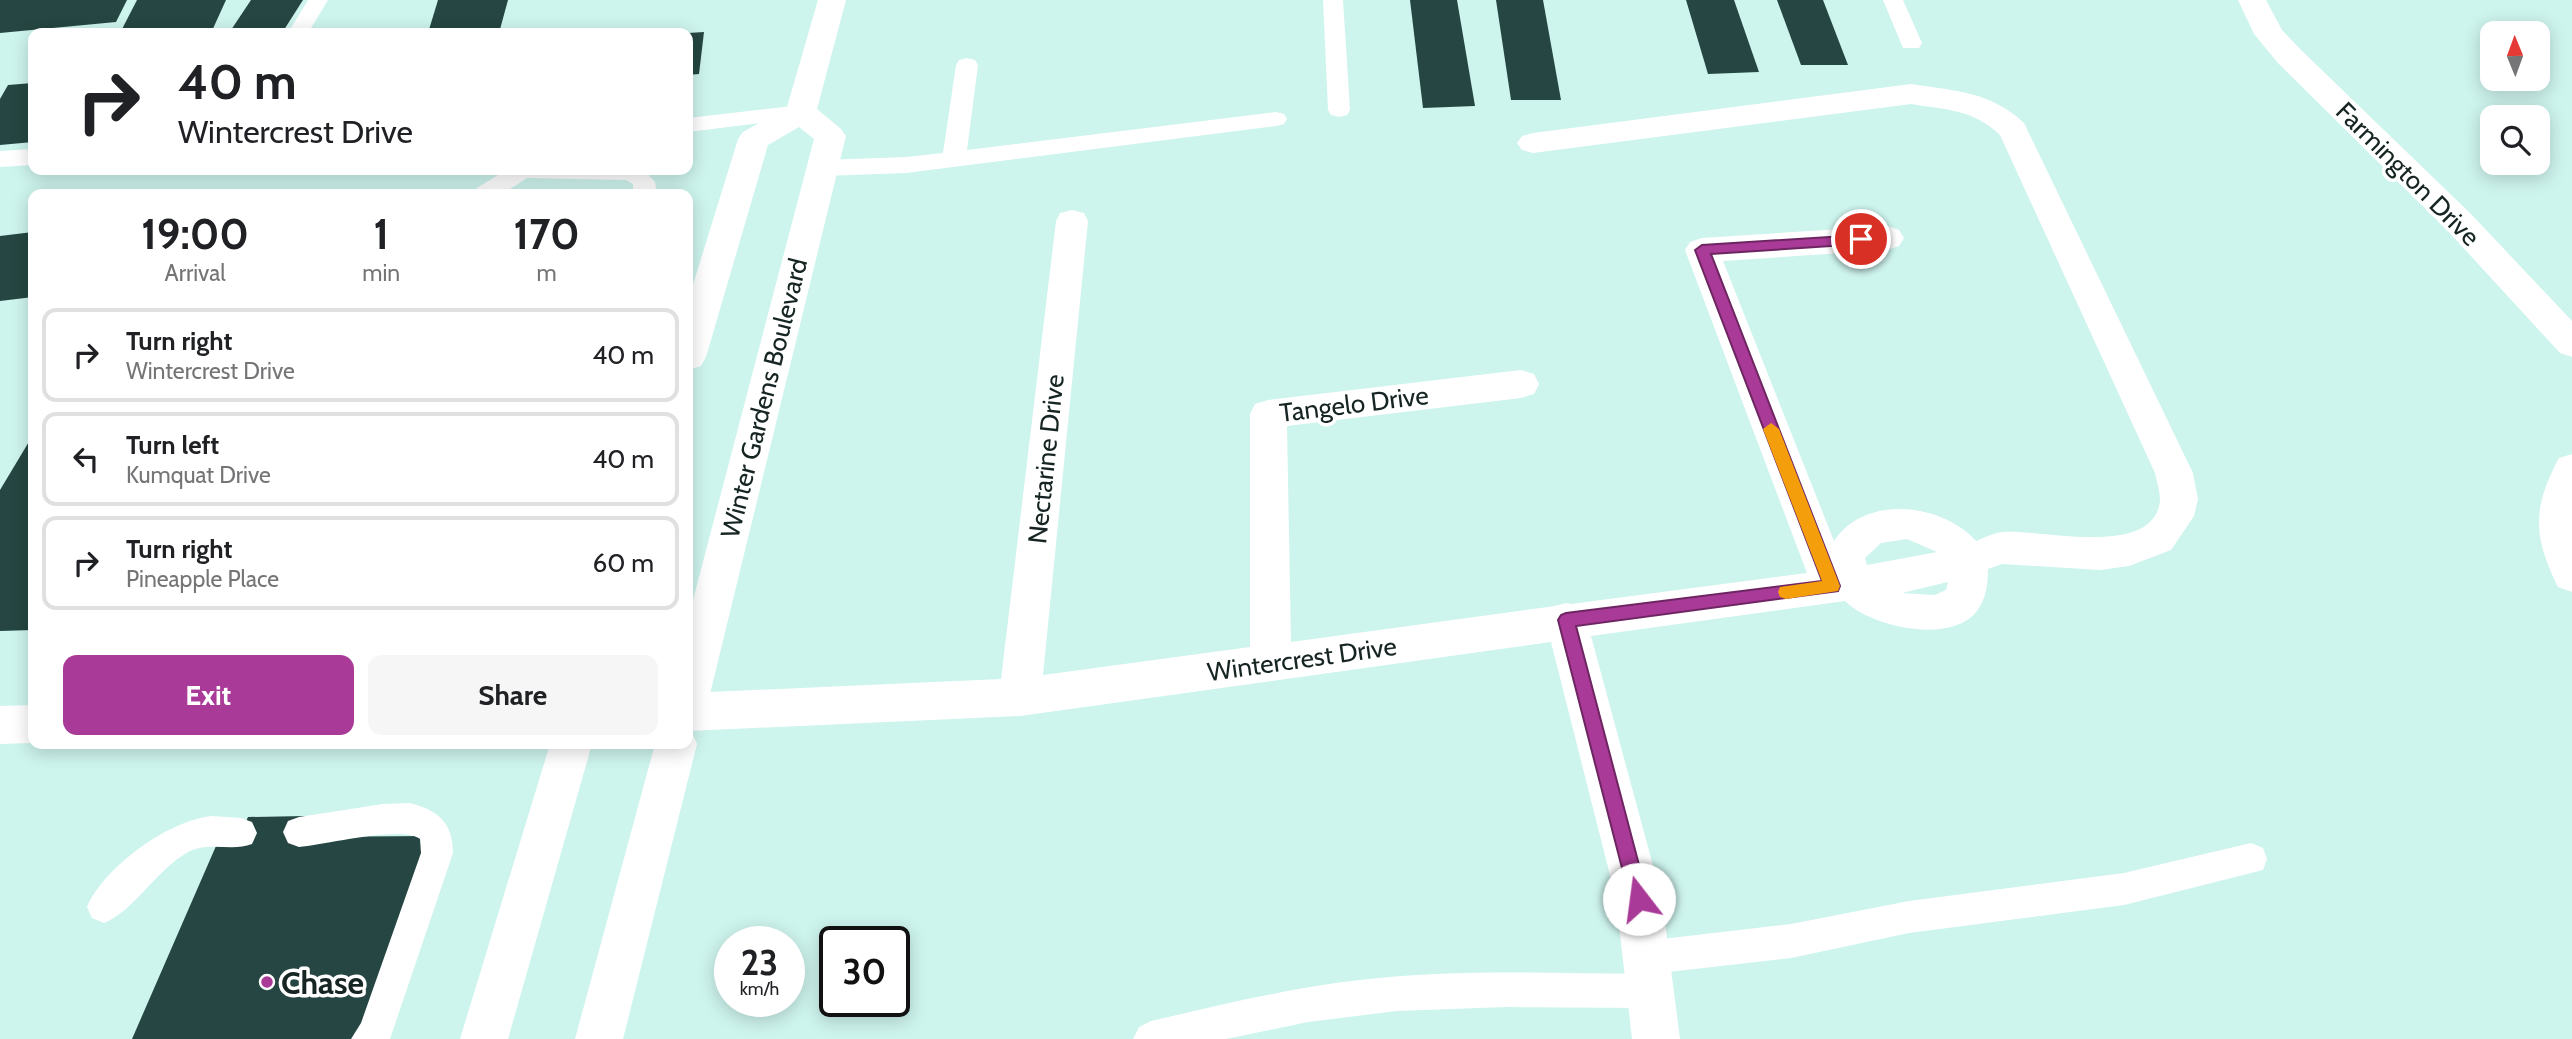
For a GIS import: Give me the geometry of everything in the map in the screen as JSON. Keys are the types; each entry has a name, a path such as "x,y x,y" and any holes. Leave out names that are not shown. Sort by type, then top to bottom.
{"street":[{"path":"693,340 754,139 801,112 832,0"},
{"name":"Farmington Drive","path":"2252,0 2269,34 2289,56 2459,222 2572,344"},
{"name":"Wintercrest Drive","path":"693,712 1020,697 1271,664 1566,620 1913,575 2001,548 2099,554 2129,550 2157,539 2175,516 2179,499 2174,473 2013,130 1998,116 1978,105 1911,94 1533,143"},
{"name":"Winter Gardens Boulevard","path":"693,678 830,135 801,112"},
{"name":"Nectarine Drive","path":"1020,697 1072,221"},
{"path":"1843,585 1845,557 1858,535 1873,529 1909,523 1952,541 1969,560 1968,585 1961,601 1941,611 1898,610 1878,604 1843,585 1702,250 1887,238"},
{"name":"Tangelo Drive","path":"1271,664 1268,414 1521,384"},
{"path":"2572,469 2561,489 2557,511 2558,535 2565,562 2572,575"},
{"path":"1566,620 1639,899 1656,1039"},
{"path":"0,724 28,724"},
{"path":"484,1039 570,749"},
{"path":"599,1039 675,749"}],"lane":[{"path":"301,28 318,0"},
{"path":"1333,0 1339,110"},
{"path":"1893,0 1911,43"},
{"path":"954,159 967,65"},
{"path":"693,124 801,112"},
{"path":"823,167 906,165 1276,119"},
{"path":"0,159 28,157"},
{"path":"493,189 515,175"},
{"path":"299,832 330,830 381,819 413,819 430,826 436,836 437,853 374,1035 369,1039"},
{"path":"104,907 162,852 187,837 207,831 241,833"},
{"path":"1151,1039 1253,1015 1358,998 1648,975 1791,941 1909,917 2124,889 2251,859"}],"building":[{"path":"0,0 127,0 116,22 28,28 28,30 0,33"},
{"path":"137,0 226,0 213,28 123,28"},
{"path":"251,0 303,0 285,28 232,28"},
{"path":"438,0 508,0 500,28 430,28"},
{"path":"1410,0 1457,0 1475,106 1423,108"},
{"path":"1496,0 1543,0 1561,100 1511,100"},
{"path":"1686,0 1734,0 1759,72 1708,74"},
{"path":"1777,0 1823,0 1848,65 1801,65"},
{"path":"704,32 699,74 693,75 693,33"},
{"path":"28,83 28,142 0,145 0,99 8,85"},
{"path":"28,233 28,298 0,301 0,236"},
{"path":"28,443 28,630 0,631 0,490"},
{"name":"Chase","path":"305,816 296,837 429,836 358,1039 132,1039 216,846 235,846 248,817"}],"slow traffic":[{"path":"1771,429 1832,586 1786,592"}],"place":[{"name":"Chase","path":"267,982"}],"route":[{"path":"1639,899 1566,620 1832,586 1702,250 1861,239"}]}
